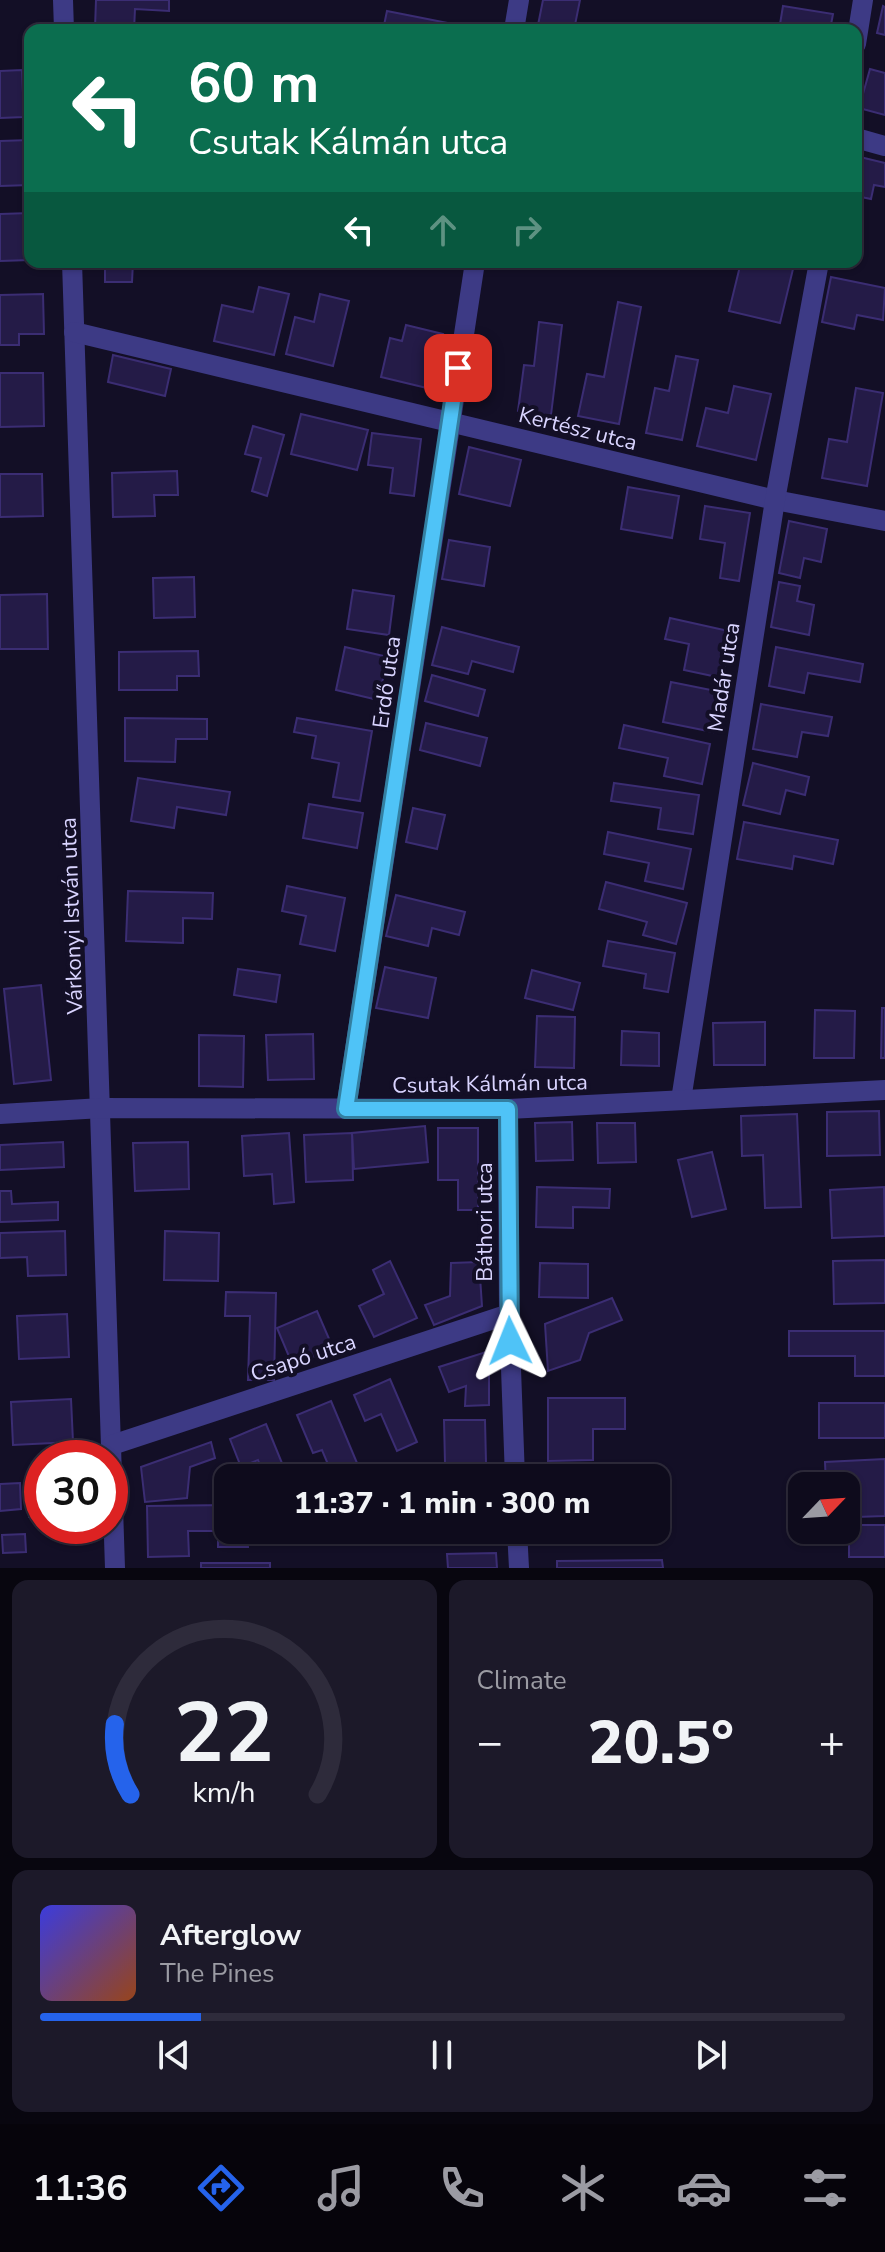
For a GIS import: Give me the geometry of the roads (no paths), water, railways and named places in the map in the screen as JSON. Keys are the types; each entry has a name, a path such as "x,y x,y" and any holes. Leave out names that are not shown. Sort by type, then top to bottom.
{"street":[{"path":"63,0 64,24"},
{"path":"515,24 519,0"},
{"path":"859,24 863,0"},
{"path":"862,140 885,146"},
{"name":"Várkonyi István utca","path":"72,268 112,1440"},
{"name":"Erdő utca","path":"346,1109 474,268"},
{"name":"Madár utca","path":"681,1100 775,500 818,268"},
{"name":"Kertész utca","path":"74,332 775,500 885,521"},
{"name":"Csutak Kálmán utca","path":"0,1114 102,1108 508,1109 885,1090"},
{"name":"Báthori utca","path":"508,1109 509,1314 514,1464"},
{"name":"Csapó utca","path":"127,1440 509,1314"},
{"name":"Várkonyi István utca","path":"114,1544 115,1568"},
{"path":"518,1544 519,1568"}]}
